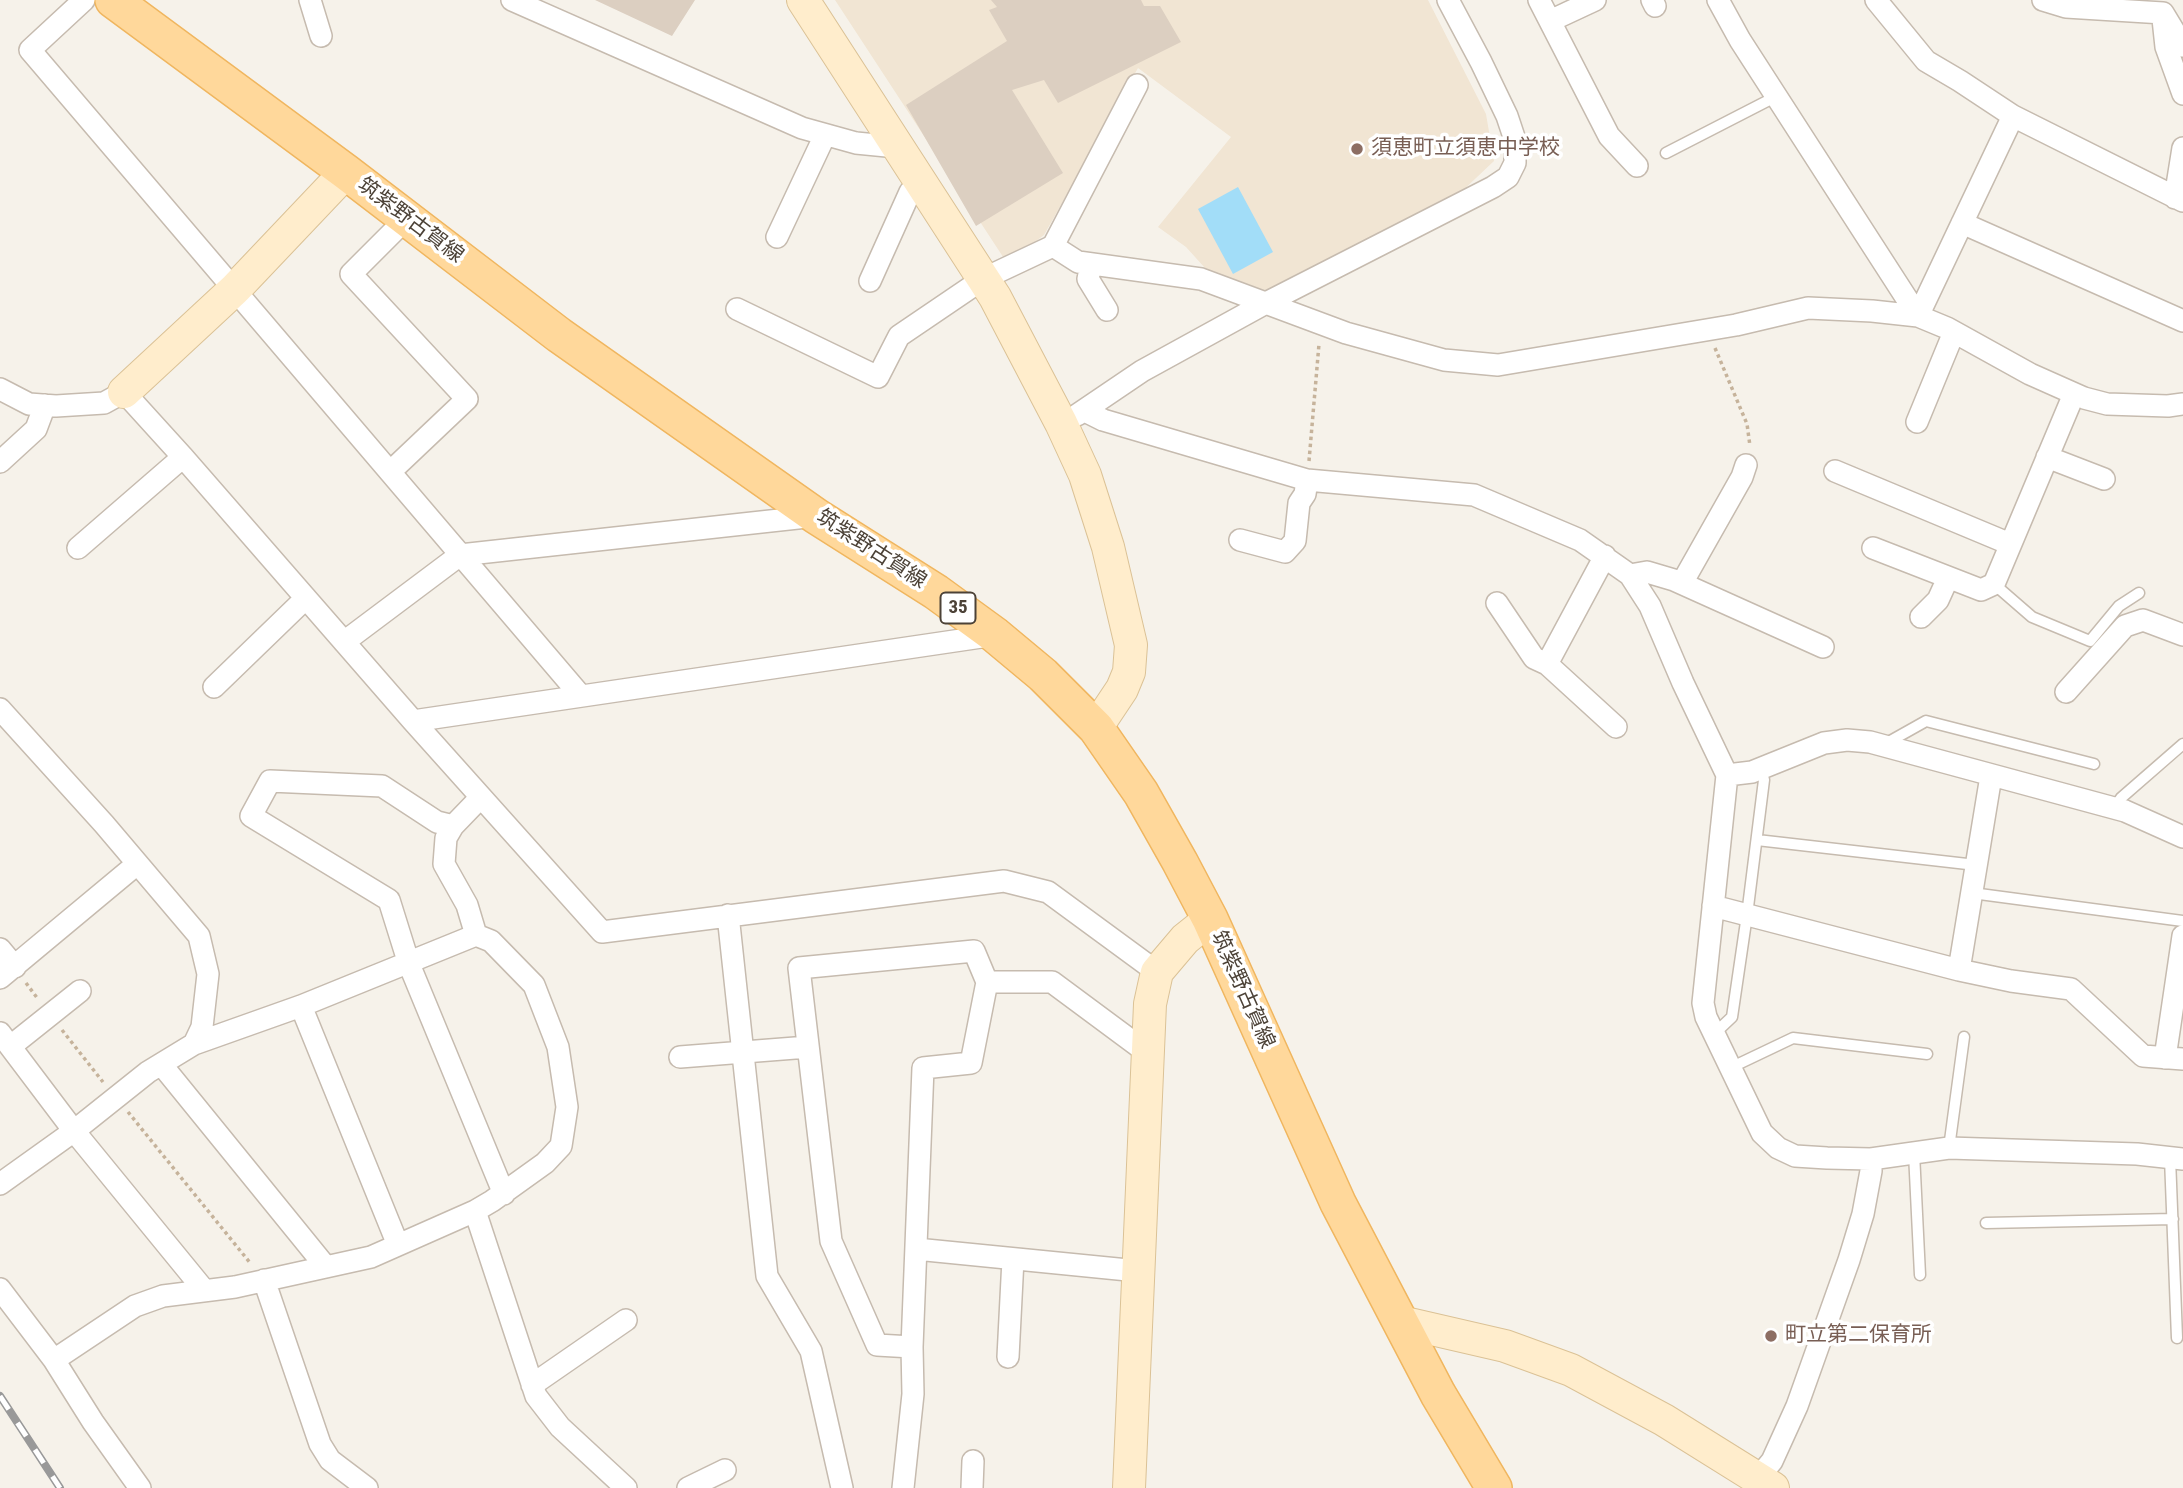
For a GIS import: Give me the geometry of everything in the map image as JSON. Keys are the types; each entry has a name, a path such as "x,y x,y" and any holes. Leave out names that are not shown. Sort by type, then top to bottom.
{"main road":[{"name":"筑紫野古賀線","path":"113,0 346,172 559,335 816,516 925,585 995,635 1043,675 1096,728 1153,812 1210,919 1338,1203 1438,1394 1494,1488"}],"street":[{"path":"84,0 30,50 581,696"},
{"path":"310,0 321,36"},
{"path":"512,0 802,128 856,144 897,147"},
{"path":"803,0 1073,417 1085,475 1104,535 1131,645 1129,672 1122,689 1096,728"},
{"path":"1073,417 1142,371 1508,177 1515,163 1515,140 1502,105 1448,0"},
{"path":"1539,0 1609,136 1637,166"},
{"path":"1550,21 1595,0"},
{"path":"1718,0 1919,316"},
{"path":"1876,0 1926,61 1960,80 2013,116 2179,199 2183,148"},
{"path":"2043,0 2066,7 2165,7"},
{"path":"2165,7 2183,46"},
{"path":"2165,7 2166,47 2183,94"},
{"path":"737,309 878,377 899,336 983,279 1053,246 1137,85"},
{"path":"1919,316 2013,116"},
{"path":"777,237 825,135"},
{"path":"0,389 29,404 45,405 104,402 124,392 235,289 346,172"},
{"path":"870,281 909,192 921,184"},
{"path":"390,471 467,399 351,274 407,218"},
{"path":"1962,223 2183,320"},
{"path":"1053,246 1078,262 1201,279 1321,324 1444,360 1498,365 1708,330 1808,308 1872,311 1919,316 2030,374 2074,394 2107,404 2183,404"},
{"path":"1090,264 1088,279 1107,310"},
{"path":"1917,422 1954,332"},
{"path":"124,392 601,932 1004,881 1048,892 1157,972"},
{"path":"1873,548 1981,590 1994,584 2074,394"},
{"path":"0,462 36,429 45,405"},
{"path":"1073,417 1103,420 1307,480 1474,495 1580,540 1630,575 1650,606 1727,775 1703,1003 1706,1017 1762,1133 1778,1148 1795,1156 1871,1159 1949,1148 2137,1154 2177,1158"},
{"path":"78,548 183,457"},
{"path":"2047,457 2104,479"},
{"path":"1682,583 1742,477 1746,465"},
{"path":"1835,471 2010,544"},
{"path":"1240,540 1285,552 1295,541 1299,503 1305,494 1307,480"},
{"path":"344,642 460,555 816,516"},
{"path":"1547,664 1605,556"},
{"path":"1630,575 1647,572 1682,583 1823,647"},
{"path":"1921,617 1938,600 1948,578"},
{"path":"214,687 306,598"},
{"path":"1497,603 1534,658 1547,664 1616,727"},
{"path":"2066,692 2125,626 2143,620 2183,635"},
{"path":"413,721 995,635"},
{"path":"0,709 104,824 199,936 208,974 202,1027 194,1044"},
{"path":"1727,775 1761,768 1824,743 1847,740 1883,745 2114,808 2153,822 2183,837"},
{"path":"1959,970 1991,776"},
{"path":"453,826 437,822 382,786 270,781 251,816 389,900 409,964 504,1194"},
{"path":"476,935 467,905 444,864 446,838 453,826 481,797"},
{"path":"0,949 7,973 137,864"},
{"path":"1713,906 1959,970 2011,981 2071,989 2143,1056 2174,1058 2183,936"},
{"path":"728,915 767,1276 811,1351 842,1488"},
{"path":"1129,1488 1150,1004 1157,972 1185,939 1210,919"},
{"path":"0,1184 161,1063 194,1044 301,1006 476,935 491,941 534,985 558,1047 567,1107 561,1146 545,1163 504,1194 475,1211 372,1257 235,1287 163,1296 135,1306 54,1360"},
{"path":"903,1488 913,1394 912,1347 923,1068 971,1063 988,982 974,951 799,968 831,1241 877,1345 912,1347"},
{"path":"988,982 1052,982 1141,1048"},
{"path":"80,991 50,1015 5,1039 74,1131 204,1290"},
{"path":"301,1006 398,1245"},
{"path":"680,1057 808,1047"},
{"path":"161,1063 326,1267"},
{"path":"1401,1322 1505,1346 1571,1370 1664,1420 1765,1483 1797,1406 1845,1272 1863,1214 1871,1159"},
{"path":"475,1211 536,1396 560,1427 626,1488"},
{"path":"916,1249 1138,1271"},
{"path":"1008,1357 1013,1259"},
{"path":"264,1280 320,1444 330,1460 367,1488"},
{"path":"0,1289 54,1360 93,1422 140,1488"},
{"path":"532,1385 626,1320"},
{"path":"972,1488 973,1461"},
{"path":"688,1488 725,1470"}],"lane":[{"path":"1666,153 1777,96"},
{"path":"1994,584 2032,617 2090,641 2119,607 2139,593"},
{"path":"1883,745 1926,722 2094,764"},
{"path":"2114,808 2183,744"},
{"path":"1714,1034 1732,1017 1748,915 1764,780 1761,768"},
{"path":"1757,840 1976,865"},
{"path":"1972,893 2183,921"},
{"path":"1949,1148 1964,1037"},
{"path":"1730,1068 1793,1038 1927,1054"},
{"path":"1914,1153 1920,1275"},
{"path":"2177,1158 2173,1219 2177,1338"},
{"path":"1986,1223 2173,1219"}],"path":[{"path":"1307,480 1321,324"},
{"path":"1708,330 1748,424 1750,447 1746,465"},
{"path":"7,973 50,1015 264,1280"}],"shaded area":[{"name":"須恵町立須恵中学校","path":"835,0 1428,0 1486,114 1494,161 1457,196 1261,295 1214,278 1186,247 1158,227 1231,137 1138,68 1044,235 1007,263"}],"water":[{"path":"1238,187 1273,252 1233,274 1198,209"}],"building":[{"path":"595,0 695,0 672,36"},
{"path":"991,0 1141,0 1144,6 1160,6 1181,42 1058,103 1044,80 1012,90 1063,173 976,226 906,105 1007,41 989,10 997,7"}],"railway":[{"path":"0,1396 60,1488"}],"place":[{"name":"須恵町立須恵中学校","path":"1357,149"},
{"name":"町立第二保育所","path":"1771,1336"}]}
